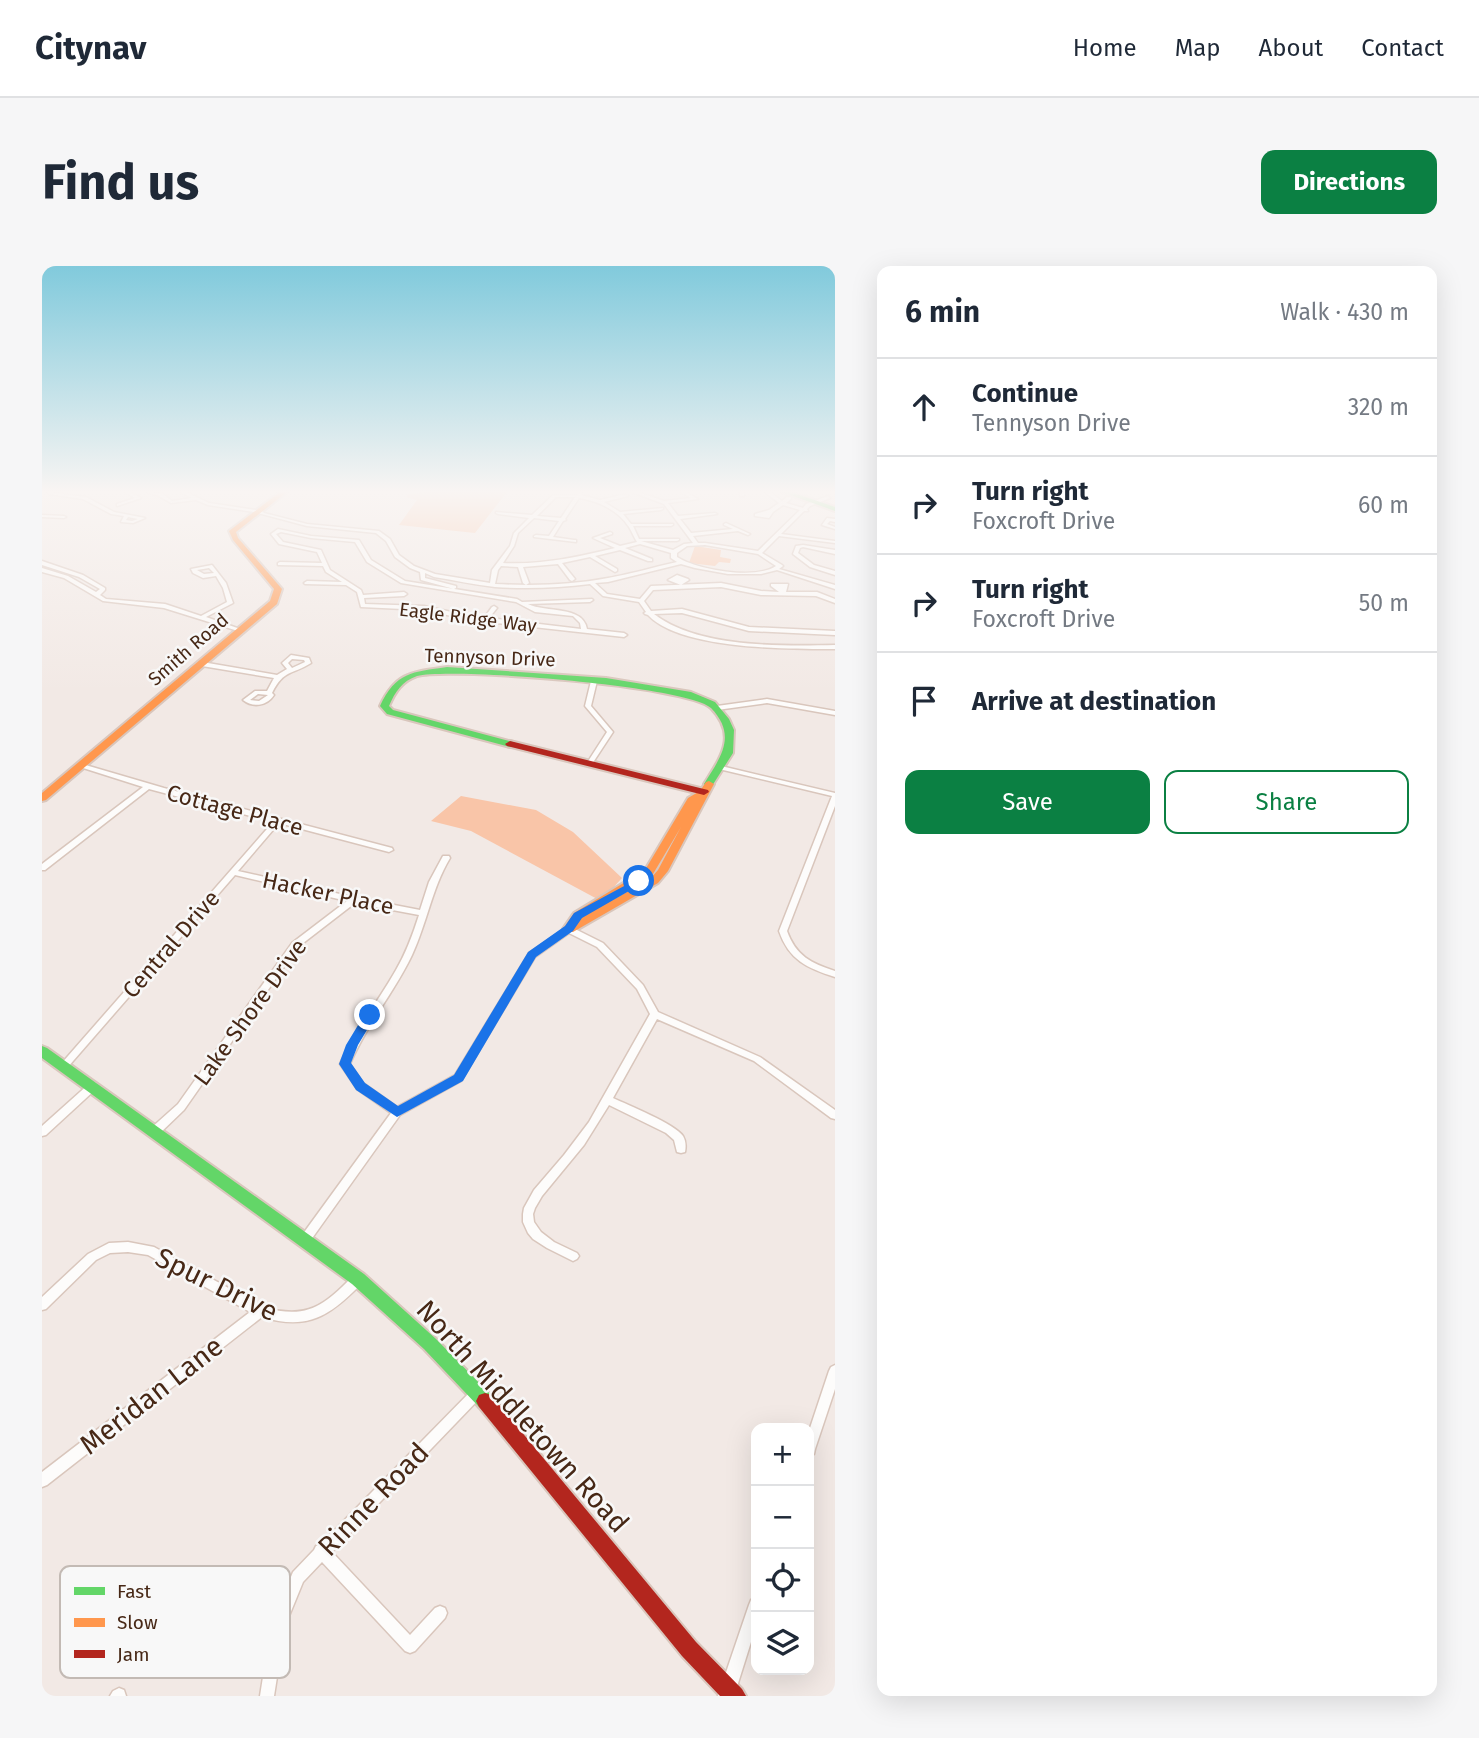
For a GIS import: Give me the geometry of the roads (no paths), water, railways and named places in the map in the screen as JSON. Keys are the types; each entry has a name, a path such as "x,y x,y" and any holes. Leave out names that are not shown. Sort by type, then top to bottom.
{"street":[{"name":"Smith Road","path":"44,794 82,766 203,664 278,595 275,584 253,559"},
{"name":"Eagle Ridge Way","path":"324,559 334,576 362,597 363,606 424,608 486,620 583,630 583,623 575,615 535,610 523,603 403,582 368,559"},
{"path":"401,559 422,572 492,585 544,587 591,582 679,563"},
{"path":"492,585 498,564 503,559"},
{"path":"498,564 520,566 577,559"},
{"path":"596,559 615,570"},
{"path":"675,559 692,567 728,572 762,573 779,570 835,590"},
{"path":"770,559 780,566 779,570"},
{"path":"801,559 811,566 835,573"},
{"path":"559,562 572,579"},
{"path":"42,563 81,576 103,589 96,595"},
{"path":"280,564 326,565"},
{"path":"520,566 526,583"},
{"path":"42,570 66,577 115,603 165,606 240,630"},
{"path":"422,572 421,576 427,581 468,590 472,596"},
{"path":"200,618 230,603 227,587 217,574"},
{"path":"591,582 604,595 640,601 648,612 667,626 721,641 762,647 835,647"},
{"path":"307,583 346,584"},
{"path":"640,601 651,588 682,584 721,585 744,591 826,596 835,601"},
{"path":"826,596 835,590"},
{"path":"362,597 404,594"},
{"path":"523,603 590,600"},
{"path":"486,620 494,608"},
{"path":"648,612 682,611 750,629 835,632"},
{"path":"583,630 624,635"},
{"path":"203,664 278,677"},
{"path":"269,693 278,677 289,668"},
{"name":"Tennyson Drive","path":"703,793 441,727 390,712 384,706 397,683 410,674 429,670 594,681 655,688 701,697 717,708"},
{"path":"590,763 610,732 588,706 594,681"},
{"path":"304,1241 397,1112 458,1078 532,955 569,929 578,916 649,872 692,800 703,793 721,768 731,741 730,731 717,708 767,701 835,713"},
{"name":"Cottage Place","path":"82,766 389,850"},
{"path":"721,768 835,796 783,931 787,945 813,967 835,974"},
{"path":"42,868 148,786"},
{"name":"Central Drive","path":"64,1066 277,821"},
{"path":"397,1112 360,1086 345,1064 352,1045 406,960 419,933 432,881 446,858"},
{"name":"Hacker Place","path":"234,872 353,901 423,913"},
{"name":"Lake Shore Drive","path":"154,1132 181,1107 295,945 353,901"},
{"path":"569,929 600,946 640,987 655,1014 757,1059 835,1115"},
{"path":"573,1256 537,1237 529,1226 528,1212 535,1197 573,1152 655,1014"},
{"name":"North Middletown Road","path":"42,1051 358,1279 399,1312 477,1393 730,1694"},
{"path":"42,1132 93,1086"},
{"path":"606,1099 670,1130 679,1138 681,1149"},
{"name":"Spur Drive","path":"42,1305 92,1256 109,1248 150,1250 260,1311 278,1318 299,1319 317,1314 339,1301 358,1279"},
{"name":"Meridan Lane","path":"42,1480 260,1311"},
{"path":"814,1434 835,1371"},
{"name":"Rinne Road","path":"290,1592 298,1577 321,1551 477,1393"},
{"path":"321,1551 410,1646 440,1613"},
{"path":"730,1694 754,1612"},
{"name":"Rinne Road","path":"267,1696 270,1678"}]}
